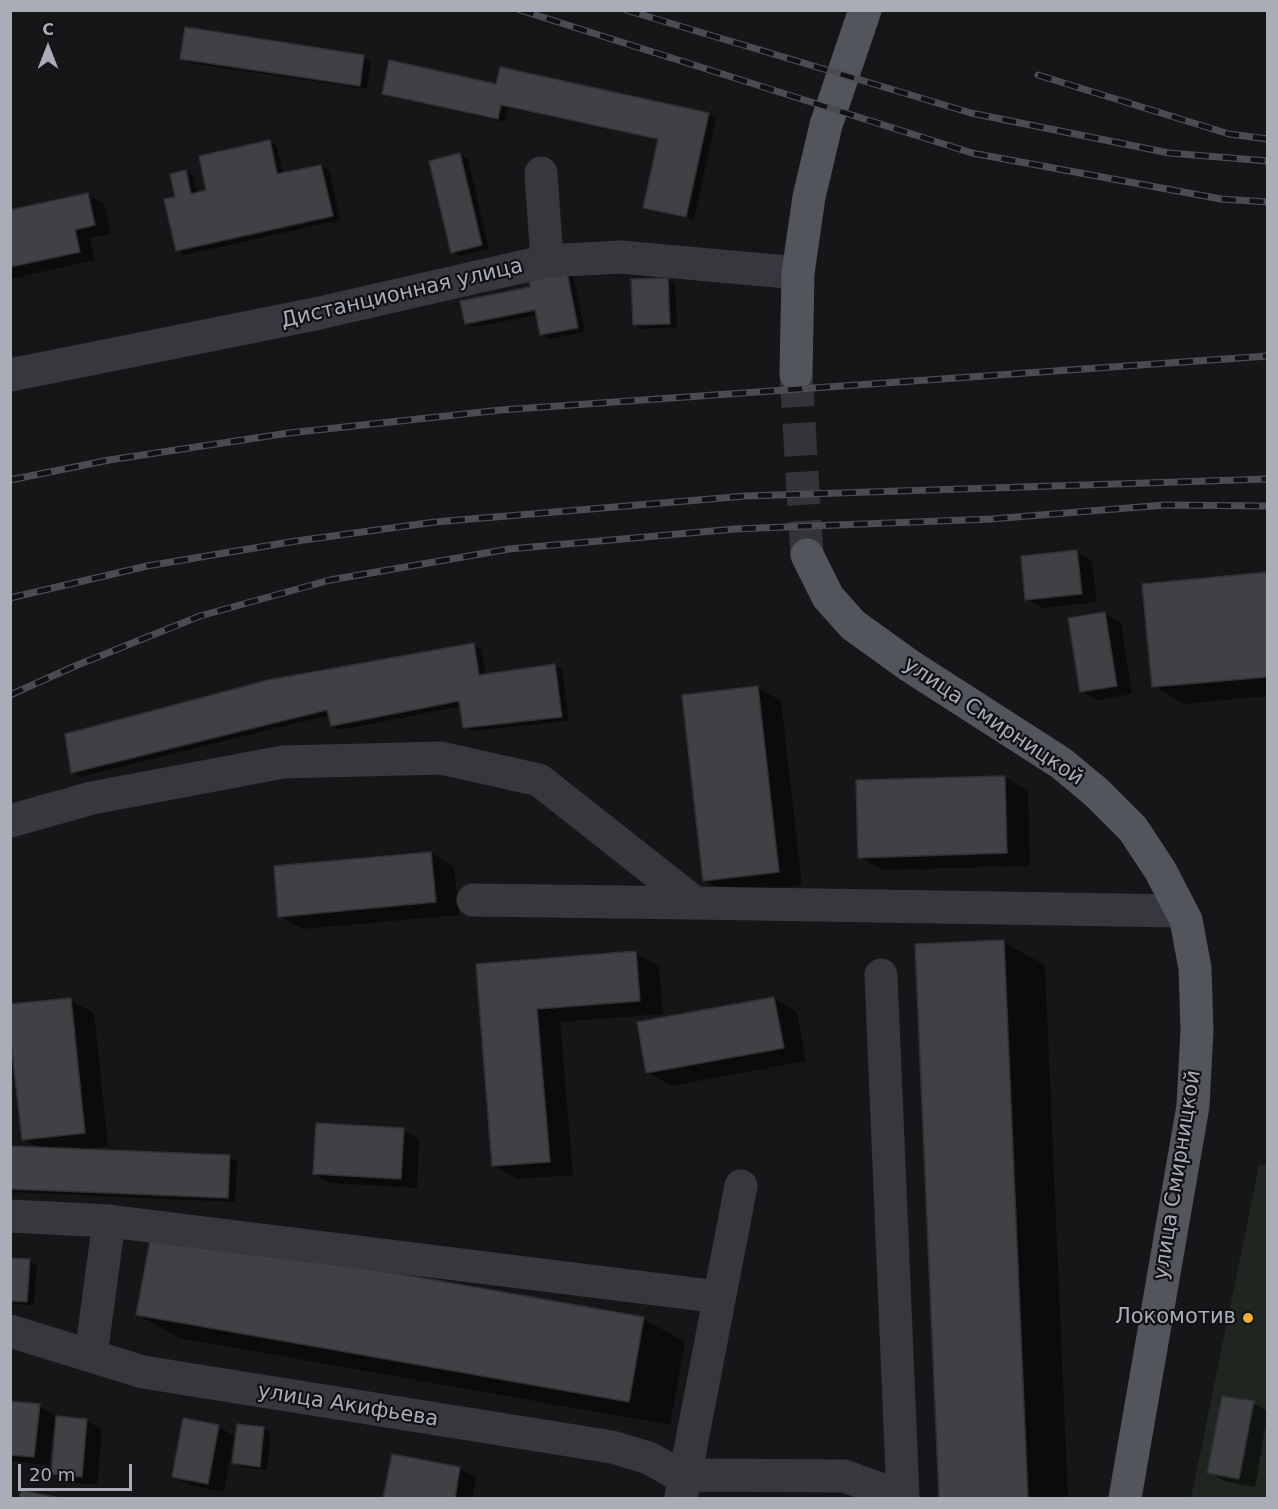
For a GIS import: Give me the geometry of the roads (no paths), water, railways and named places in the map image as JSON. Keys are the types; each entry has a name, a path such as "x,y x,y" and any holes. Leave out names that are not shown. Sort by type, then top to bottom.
{"main road":[{"path":"796,374 798,273 809,197 826,125 865,10"},
{"name":"улица Смирницкой","path":"807,555 828,597 853,625 910,666 1061,763 1096,792 1132,829 1160,870 1189,932 1195,968 1197,1030 1193,1106 1125,1498"}],"street":[{"path":"541,173 547,261"},
{"name":"Дистанционная улица","path":"10,375 315,314 547,261 621,257 798,273"},
{"path":"10,821 92,798 283,762 441,758 539,780 695,903"},
{"path":"472,900 1181,911"},
{"path":"741,1186 682,1488 727,1474 844,1476 903,1497 881,975"},
{"path":"10,1216 110,1221 719,1297"},
{"path":"91,1355 110,1221"},
{"name":"улица Акифьева","path":"10,1331 143,1372 612,1447 649,1458 682,1488"}],"tunnel":[{"path":"796,374 807,555"}],"railway":[{"path":"520,10 972,153 1221,199 1268,202"},
{"path":"626,10 971,113 1169,153 1268,161"},
{"path":"1038,75 1229,134 1268,139"},
{"path":"10,480 109,460 289,433 501,410 1268,356"},
{"path":"10,598 147,566 296,541 435,522 746,496 1268,479"},
{"path":"10,695 75,666 200,616 330,580 509,549 735,529 991,519 1165,505 1268,506"}],"place":[{"name":"Локомотив","path":"1248,1318"}]}
